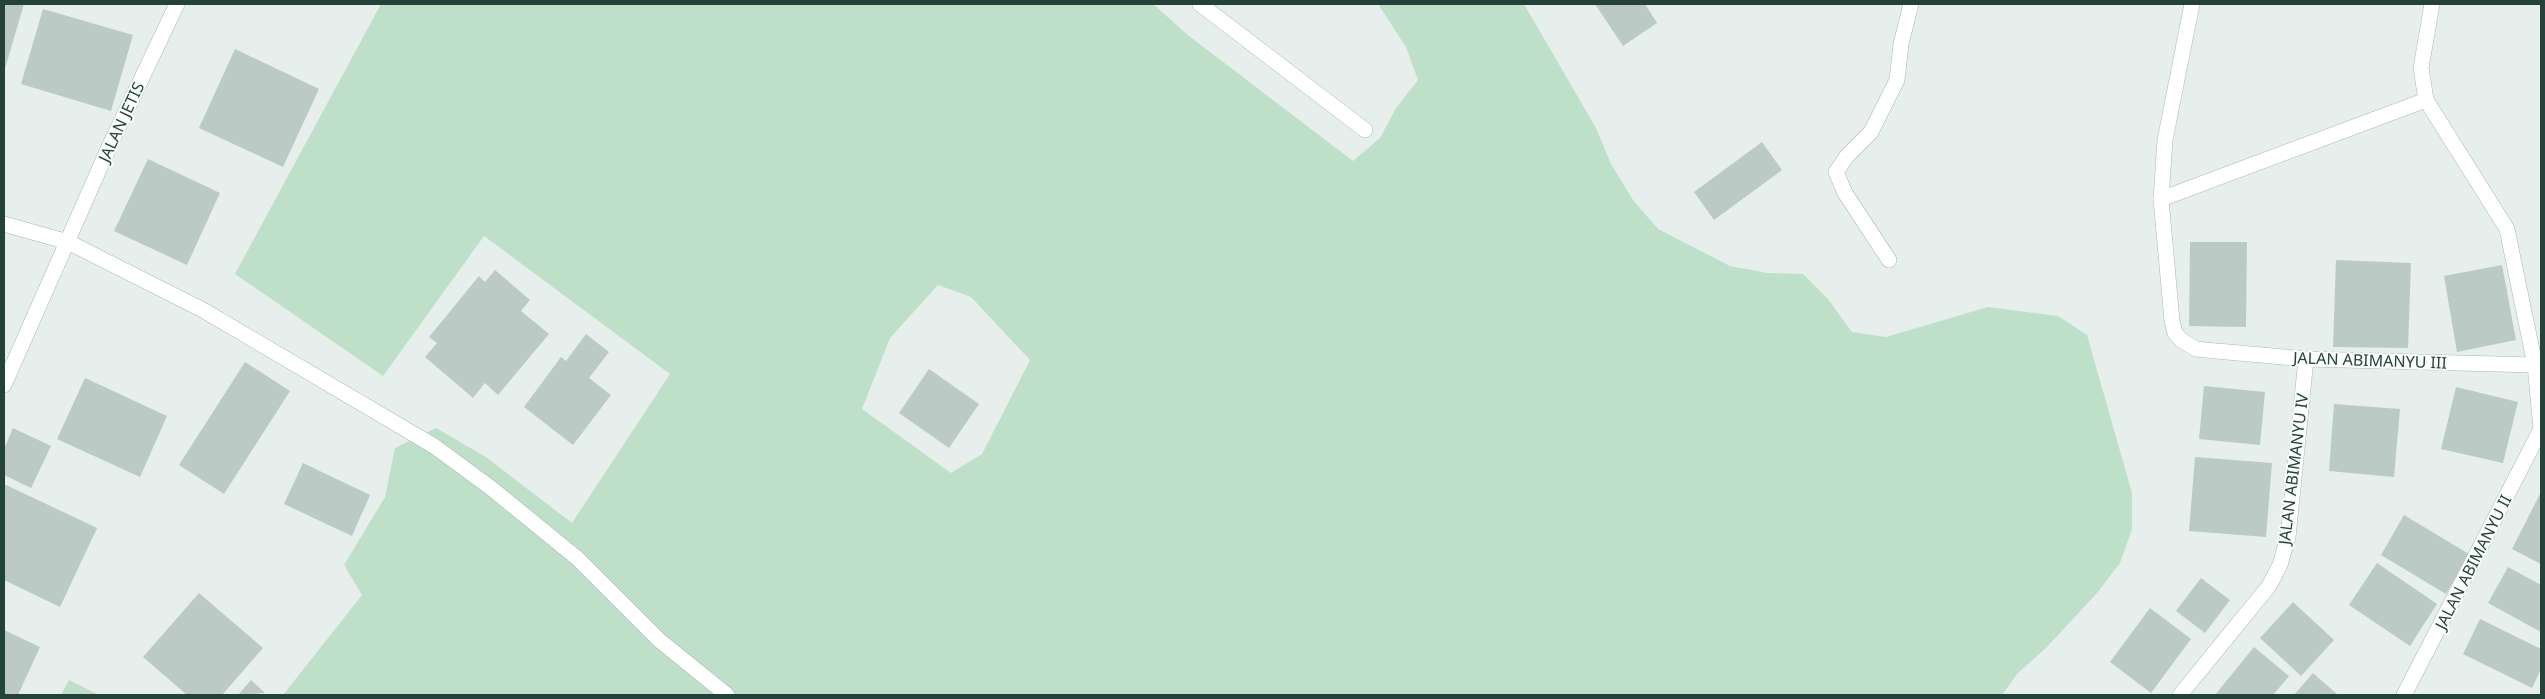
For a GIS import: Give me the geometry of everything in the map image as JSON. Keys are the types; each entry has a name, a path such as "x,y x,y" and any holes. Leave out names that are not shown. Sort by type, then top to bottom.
{"street":[{"name":"JALAN JETIS","path":"4,385 108,147 177,4"},
{"path":"1200,4 1365,130"},
{"path":"1889,260 1845,193 1836,172 1847,156 1871,132 1896,80 1901,44 1911,4"},
{"path":"2192,4 2165,140 2161,199 2426,100"},
{"path":"2432,4 2421,68 2426,100 2508,229 2535,365 2541,430"},
{"name":"JALAN ABIMANYU III","path":"2161,199 2172,321 2175,333 2187,344 2205,350 2306,359 2535,365"},
{"path":"4,224 68,242 203,310 434,446 491,488 577,558 659,640 727,695"},
{"name":"JALAN ABIMANYU IV","path":"2180,695 2269,586 2280,565 2288,536 2306,359"},
{"name":"JALAN ABIMANYU II","path":"2404,695 2541,430"}],"green space":[{"path":"381,4 1153,4 1189,36 1353,161 1380,138 1396,108 1418,80 1406,47 1378,4 1524,4 1596,128 1611,164 1633,200 1658,229 1730,266 1767,273 1803,274 1828,299 1852,332 1886,337 1988,307 2058,316 2087,335 2132,493 2132,529 2120,563 2097,593 2046,648 2017,674 2002,695 283,695 362,595 344,565 385,497 395,448 436,428 486,457 572,523 670,374 484,236 383,376 235,274","holes":["938,285 971,297 1030,360 982,454 951,473 862,409 890,338"]},
{"path":"69,680 99,695 61,695"}],"building":[{"path":"4,4 24,4 4,72"},
{"path":"1595,4 1645,4 1657,23 1623,46"},
{"path":"43,9 133,35 111,111 21,84"},
{"path":"235,49 319,89 283,167 199,128"},
{"path":"1762,142 1782,170 1714,220 1694,192"},
{"path":"148,159 220,193 187,265 114,231"},
{"path":"2190,242 2247,242 2246,327 2189,326"},
{"path":"2336,260 2411,263 2408,348 2333,347"},
{"path":"2502,265 2516,340 2457,352 2444,276"},
{"path":"495,270 530,300 521,311 549,334 498,395 485,383 473,398 425,357 437,343 429,337 479,276 485,282"},
{"path":"586,334 609,352 589,378 611,395 573,445 524,407 561,357 566,361"},
{"path":"245,362 290,391 224,494 179,465"},
{"path":"929,369 979,404 949,448 899,413"},
{"path":"85,378 167,416 140,477 57,439"},
{"path":"2204,386 2265,392 2260,445 2199,439"},
{"path":"2456,387 2518,402 2503,463 2441,449"},
{"path":"2334,404 2400,409 2394,477 2329,471"},
{"path":"13,428 51,446 31,488 4,475 4,449"},
{"path":"2195,457 2272,463 2266,537 2189,531"},
{"path":"303,463 370,495 352,536 284,504"},
{"path":"4,484 97,528 60,607 4,580"},
{"path":"2541,492 2541,564 2512,549"},
{"path":"2404,515 2469,554 2446,594 2381,555"},
{"path":"2377,563 2437,604 2410,646 2349,605"},
{"path":"2508,567 2541,585 2541,632 2488,603"},
{"path":"2201,578 2230,600 2205,633 2176,611"},
{"path":"199,593 263,648 222,695 187,695 143,657"},
{"path":"2293,602 2334,640 2301,676 2260,638"},
{"path":"2150,608 2191,639 2151,693 2110,662"},
{"path":"2480,619 2541,649 2541,669 2532,688 2463,654"},
{"path":"4,630 40,647 18,695 4,695"},
{"path":"2254,647 2289,676 2273,695 2215,695"},
{"path":"2313,673 2338,695 2294,695"},
{"path":"251,680 265,693 238,695"}]}
